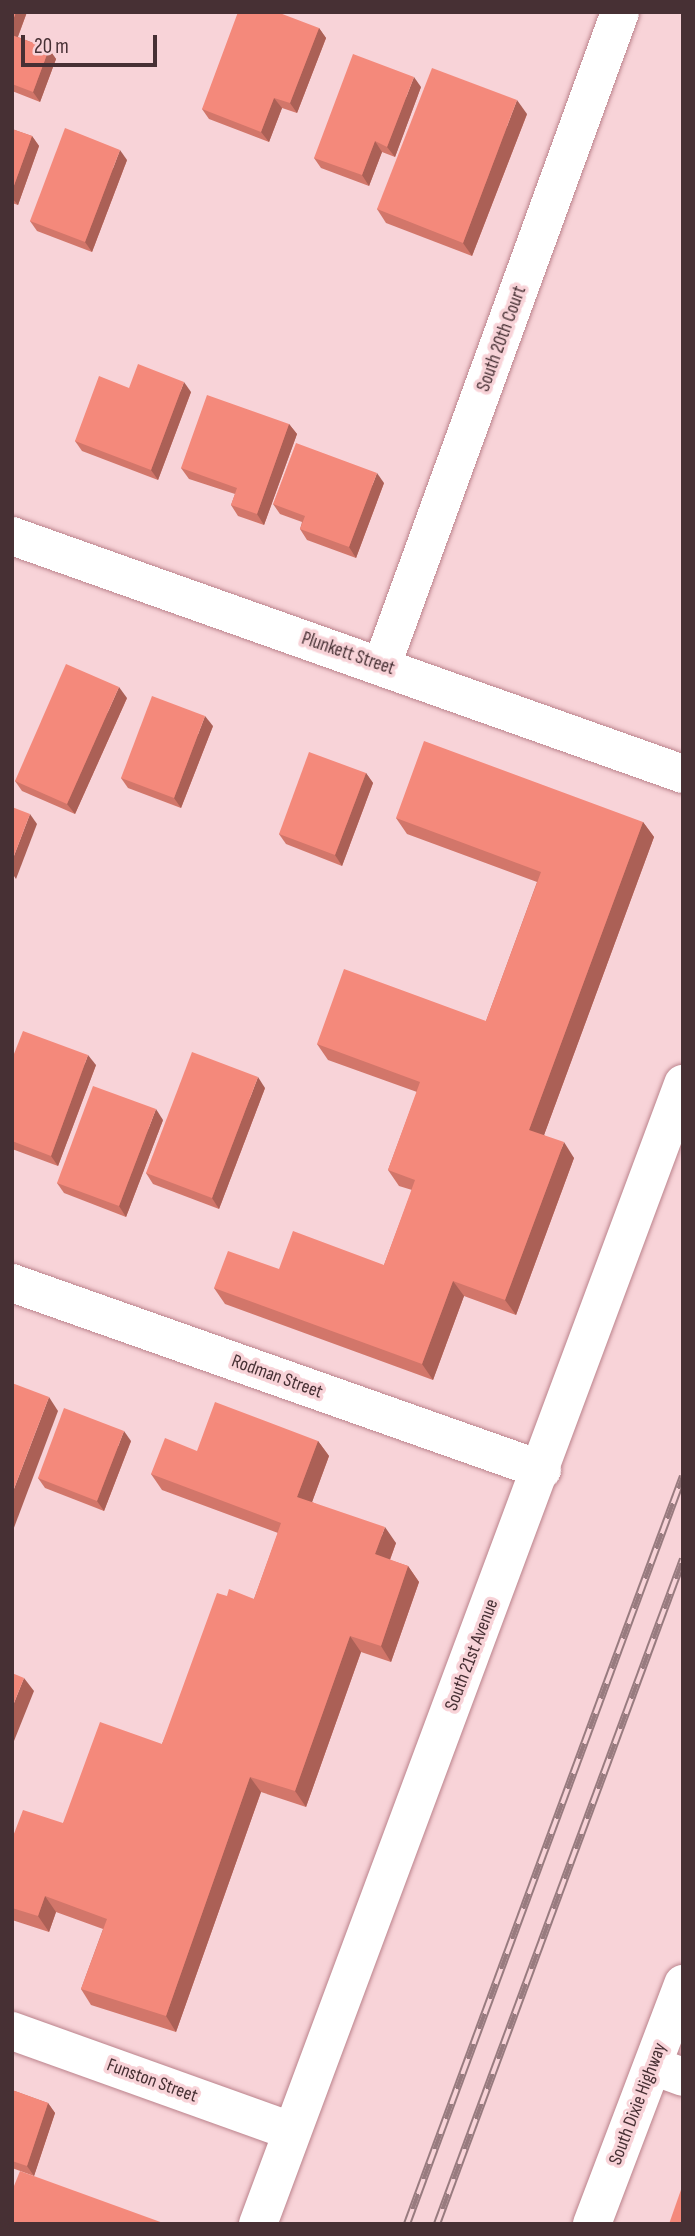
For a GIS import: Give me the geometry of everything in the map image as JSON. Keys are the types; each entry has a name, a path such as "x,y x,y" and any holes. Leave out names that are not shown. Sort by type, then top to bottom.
{"street":[{"name":"South 20th Court","path":"382,666 620,12"},
{"name":"Plunkett Street","path":"12,536 683,774"},
{"name":"South 21st Avenue","path":"258,2224 542,1471 683,1084"},
{"name":"Rodman Street","path":"12,1283 542,1471"},
{"name":"South Dixie Highway","path":"592,2224 668,2071 683,1984"},
{"name":"Funston Street","path":"12,2031 292,2130"}],"building":[{"path":"238,12 277,12 319,28 290,103 274,98 261,132 202,109"},
{"path":"12,35 49,49 33,92 12,84"},
{"path":"353,54 414,77 387,147 375,141 362,175 314,158"},
{"path":"432,68 517,100 463,243 377,209"},
{"path":"65,128 120,150 85,242 30,221"},
{"path":"12,129 32,136 12,191"},
{"path":"138,364 184,382 151,470 75,441 99,376 129,388"},
{"path":"207,395 289,424 257,514 231,505 237,488 181,468"},
{"path":"296,443 377,473 349,547 300,529 305,516 273,504"},
{"path":"66,664 119,687 67,804 15,781"},
{"path":"152,696 205,716 174,798 121,778"},
{"path":"424,741 643,822 529,1130 564,1142 505,1300 453,1281 422,1364 214,1288 228,1251 279,1269 293,1231 384,1265 415,1180 388,1170 420,1082 317,1044 344,969 486,1021 541,872 396,818"},
{"path":"309,752 366,773 335,855 279,834"},
{"path":"12,807 30,814 12,861"},
{"path":"23,1031 88,1055 51,1156 12,1141 12,1059"},
{"path":"192,1052 258,1077 212,1198 146,1173"},
{"path":"93,1086 156,1109 119,1206 57,1183"},
{"path":"12,1383 49,1397 12,1494"},
{"path":"215,1402 318,1441 297,1497 385,1527 375,1554 408,1566 381,1646 350,1636 295,1791 250,1777 166,2016 81,1989 107,1919 45,1896 38,1916 12,1908 12,1839 23,1810 63,1823 100,1722 162,1744 217,1593 227,1596 229,1589 254,1599 281,1523 151,1474 165,1438 197,1451"},
{"path":"64,1408 124,1431 97,1501 38,1478"},
{"path":"12,1673 24,1678 12,1708"},
{"path":"12,2090 48,2103 27,2166 12,2161"},
{"path":"20,2171 166,2224 12,2224 12,2191"},
{"path":"683,2184 683,2224 669,2224"}],"railway":[{"path":"407,2224 683,1476"},
{"path":"437,2224 683,1559"}]}
